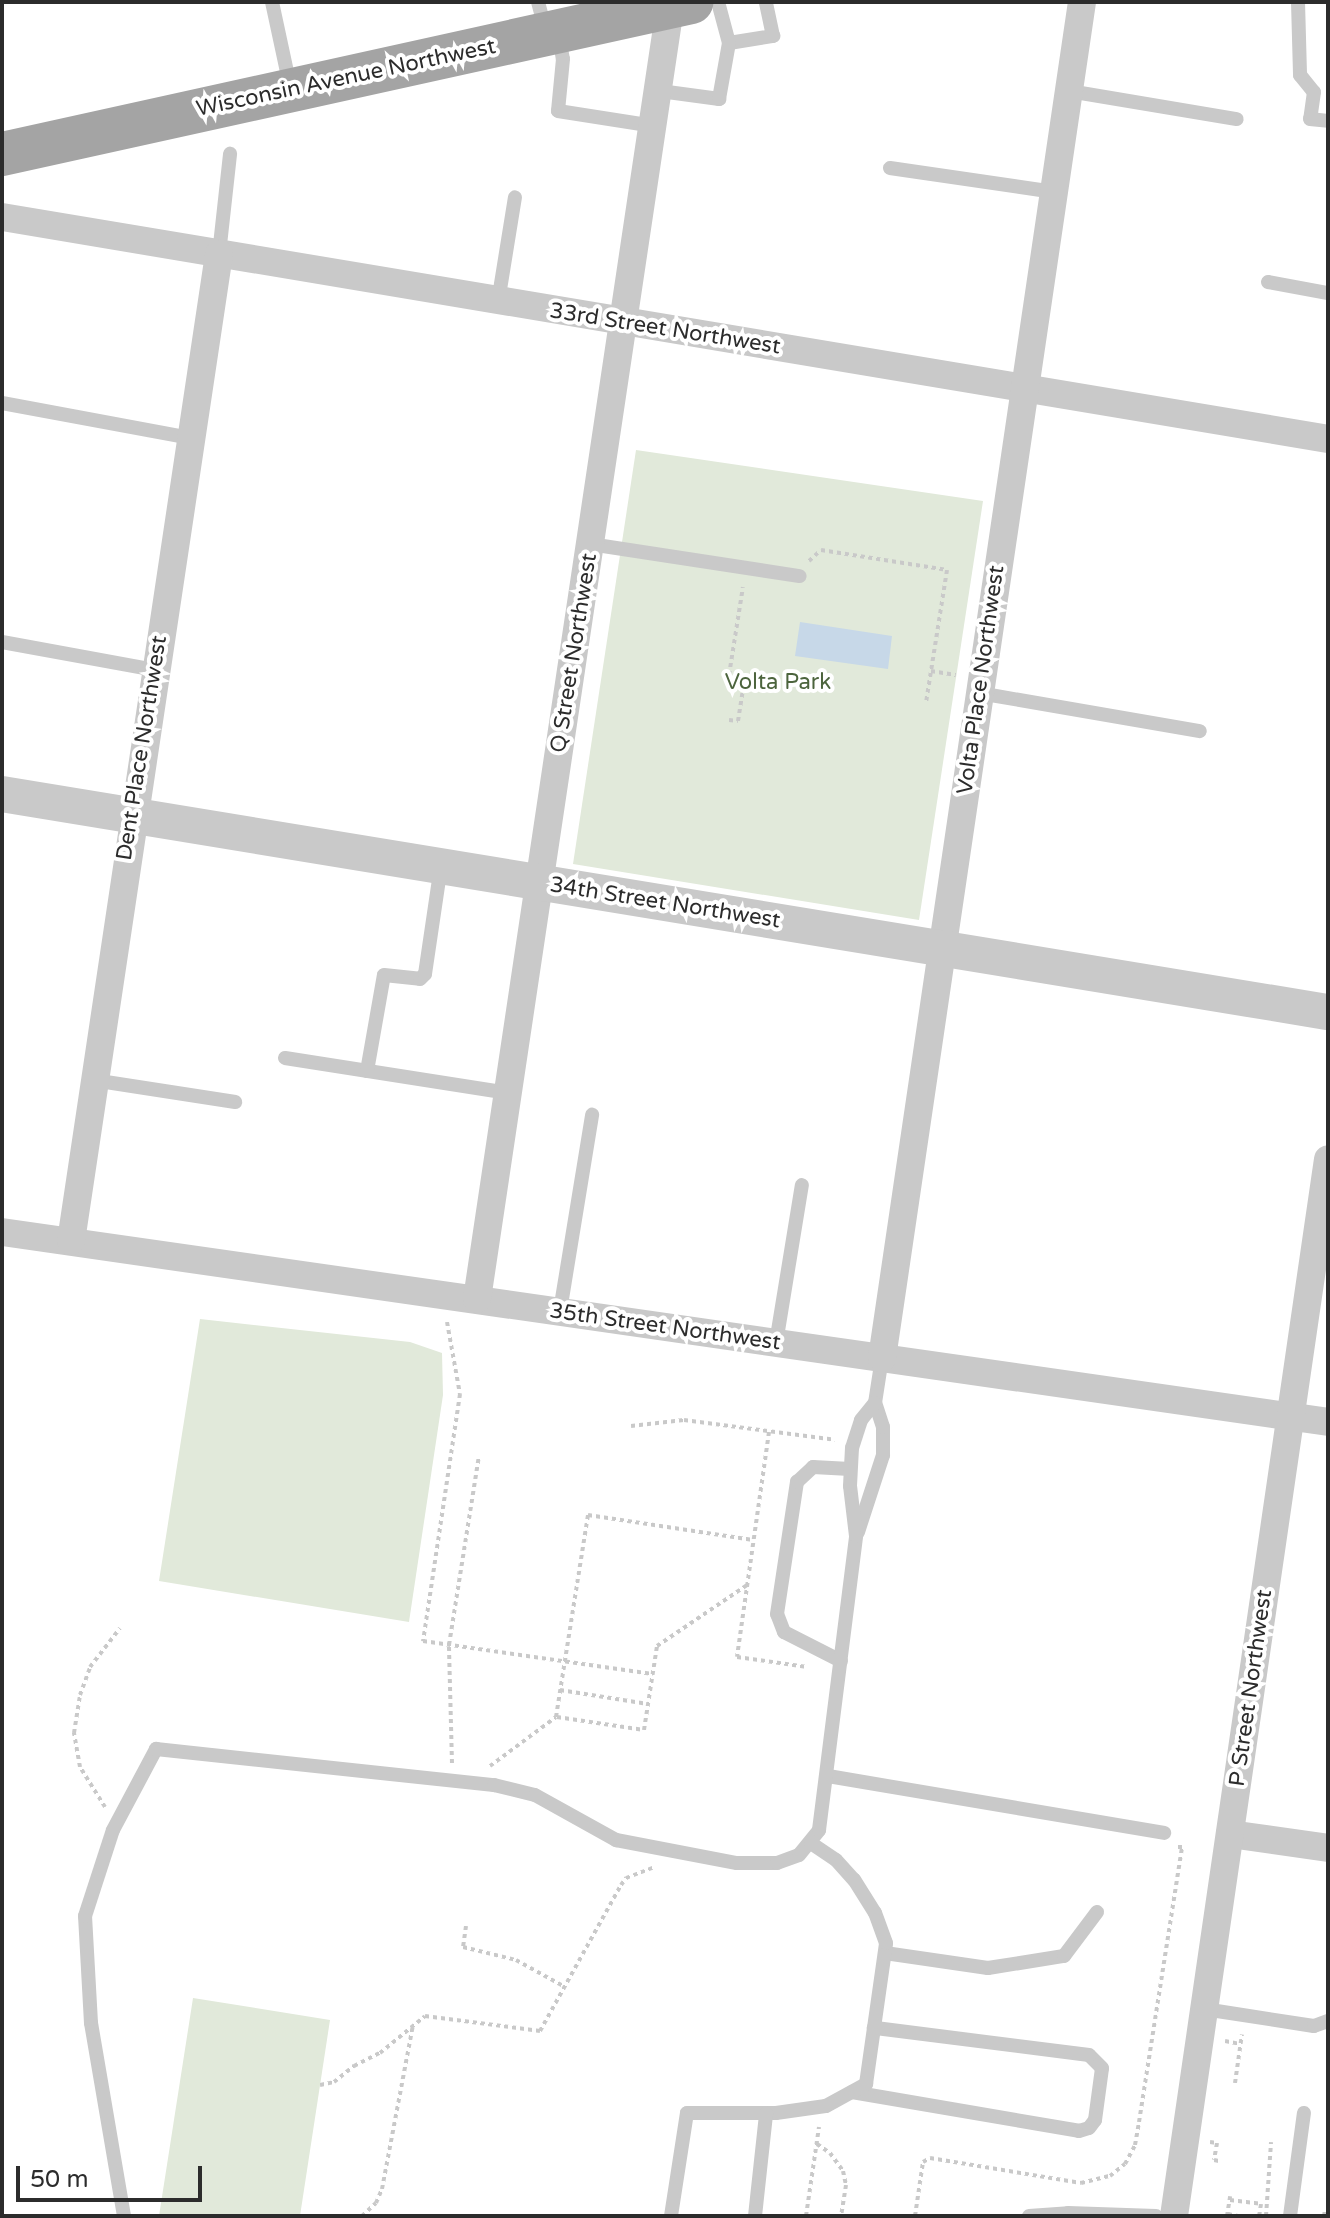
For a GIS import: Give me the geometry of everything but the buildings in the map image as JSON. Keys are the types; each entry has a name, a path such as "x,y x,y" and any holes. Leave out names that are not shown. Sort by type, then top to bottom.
{"main road":[{"name":"Wisconsin Avenue Northwest","path":"2,154 291,90 547,22 677,4"}],"street":[{"name":"Volta Place Northwest","path":"882,1358 1082,2"},
{"name":"Q Street Northwest","path":"477,1299 623,322 677,4"},
{"name":"33rd Street Northwest","path":"2,217 1328,439"},
{"name":"Dent Place Northwest","path":"71,1241 132,816 219,254"},
{"name":"34th Street Northwest","path":"2,794 1328,1012"},
{"name":"P Street Northwest","path":"1174,2216 1328,1159"},
{"name":"35th Street Northwest","path":"2,1232 1328,1422"},
{"path":"1230,1834 1328,1848"}],"lane":[{"path":"272,2 291,90"},
{"path":"660,91 719,99 729,43 718,2"},
{"path":"729,43 773,36 766,2"},
{"path":"1298,2 1300,75 1314,92 1310,119 1328,121"},
{"path":"547,22 563,59 558,111 654,126"},
{"path":"1069,91 1237,119"},
{"path":"219,254 230,154"},
{"path":"890,168 1054,192"},
{"path":"498,302 515,197"},
{"path":"1268,282 1328,293"},
{"path":"2,403 190,438"},
{"path":"590,544 800,576"},
{"path":"2,642 154,670"},
{"path":"979,693 1200,731"},
{"path":"367,1071 384,975 420,979 425,974 441,866"},
{"path":"285,1058 508,1093"},
{"path":"93,1080 235,1102"},
{"path":"560,1311 592,1115"},
{"path":"776,1343 802,1185"},
{"path":"124,2216 91,2023 85,1916 113,1830 156,1749 494,1785 535,1795 616,1840 737,1863 777,1863 799,1855 819,1830 856,1536 883,1455 883,1427 875,1403 882,1358"},
{"path":"856,1536 850,1469 852,1448 861,1420 875,1403"},
{"path":"841,1661 784,1632 777,1614 797,1482 813,1467 850,1469"},
{"path":"828,1776 1164,1833"},
{"path":"671,2216 687,2113 698,2110 766,2114 826,2106 866,2084 886,1943 866,1897 836,1860 811,1843"},
{"path":"885,1953 988,1968 1064,1956 1097,1912"},
{"path":"1204,2009 1314,2026 1328,2021"},
{"path":"852,2092 1079,2131 1089,2128 1095,2120 1102,2068 1089,2055 874,2028"},
{"path":"1290,2216 1304,2113"},
{"path":"755,2216 766,2114"},
{"path":"1029,2216 1068,2213 1156,2216"}],"path":[{"path":"800,576 811,557 821,550 947,570 926,703"},
{"path":"729,720 738,721 745,677 729,675 743,586"},
{"path":"931,671 956,675"},
{"path":"447,1322 460,1394 423,1641 653,1674"},
{"path":"631,1426 684,1420 840,1440"},
{"path":"769,1432 737,1657 807,1667"},
{"path":"452,1765 449,1645 479,1456"},
{"path":"486,1769 556,1717 588,1515 753,1540"},
{"path":"556,1717 644,1730 657,1646 747,1585"},
{"path":"101,1865 107,1828 105,1806 80,1767 74,1733 80,1695 90,1667 120,1628"},
{"path":"560,1690 648,1704"},
{"path":"320,2085 334,2082 354,2066 380,2053 425,2016 540,2031 626,1878 686,1853"},
{"path":"466,1926 463,1947 516,1960 565,1987"},
{"path":"1235,2083 1244,2022"},
{"path":"374,2216 364,2214 382,2189 413,2023"},
{"path":"1225,2041 1240,2044"},
{"path":"806,2216 820,2120"},
{"path":"1266,2216 1271,2142"},
{"path":"1217,2143 1214,2160 1219,2161"},
{"path":"817,2144 830,2153 843,2171 846,2185 841,2216"},
{"path":"1238,2216 1228,2215 1230,2198 1261,2204 1259,2216"}],"green space":[{"name":"Volta Park","path":"636,450 983,501 919,920 573,864"},
{"path":"200,1319 410,1342 442,1353 443,1395 409,1622 159,1581"},
{"path":"193,1998 330,2020 300,2216 159,2216"}],"water":[{"path":"800,622 892,636 888,669 795,656"}]}
